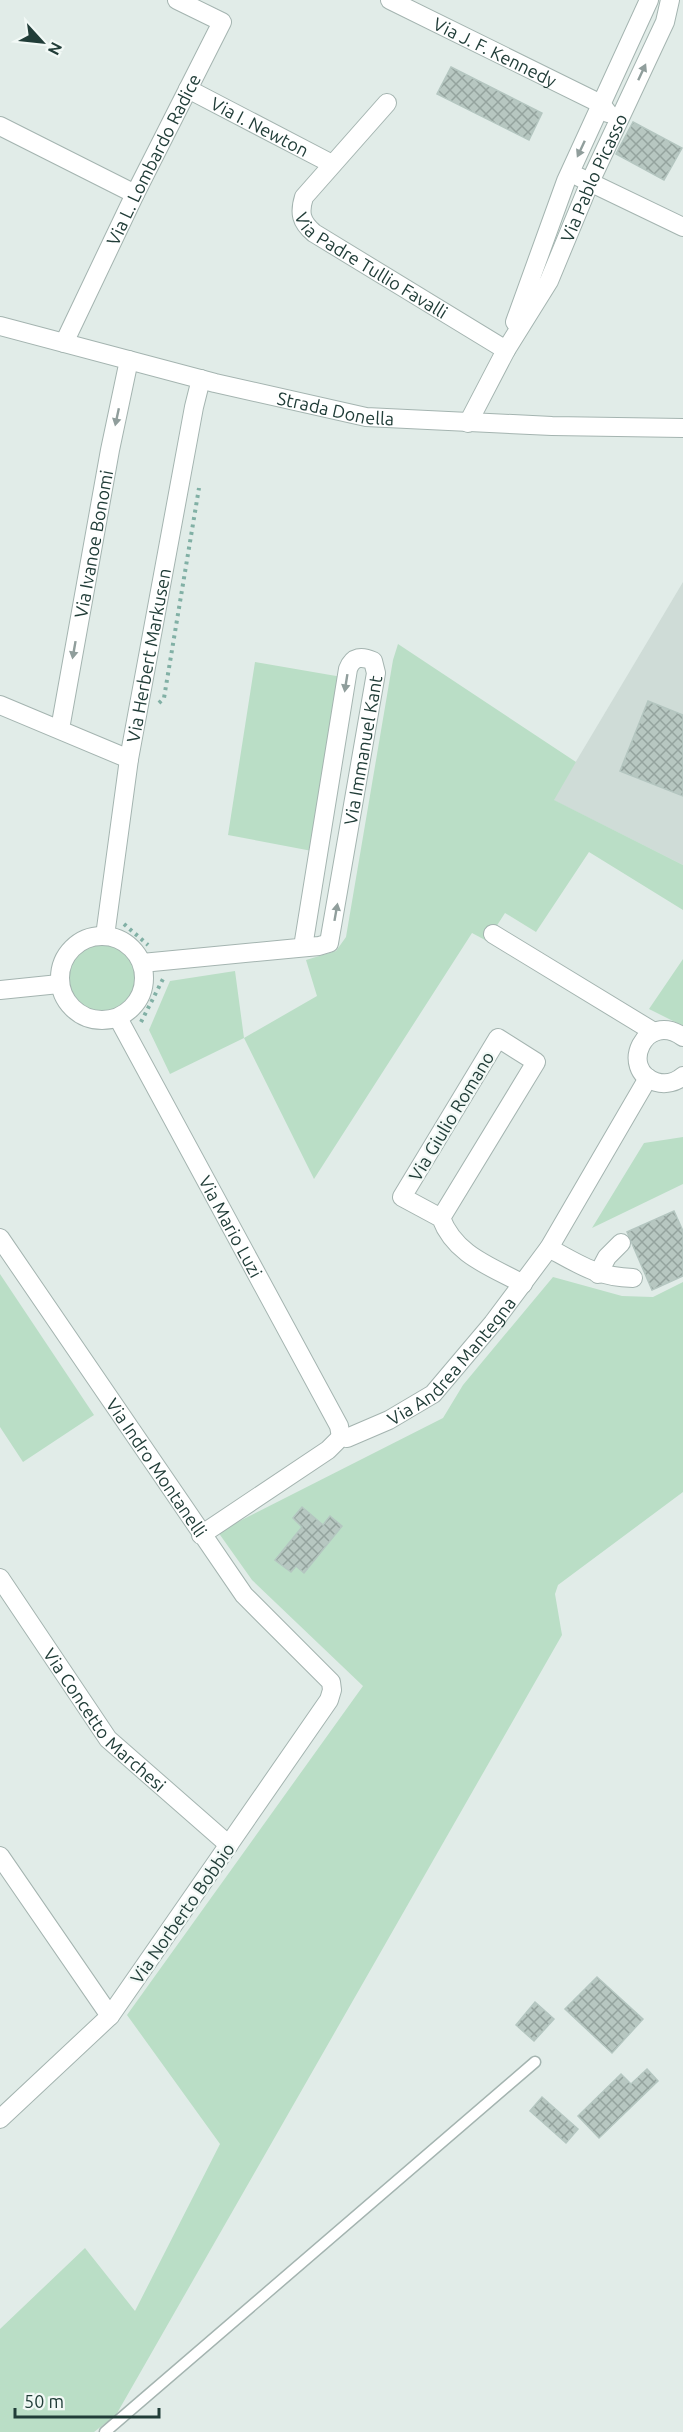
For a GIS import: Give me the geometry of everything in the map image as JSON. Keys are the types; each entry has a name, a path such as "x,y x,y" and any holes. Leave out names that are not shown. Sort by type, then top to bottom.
{"street":[{"name":"Via L. Lombardo Radice","path":"64,343 135,194 222,22 177,0"},
{"name":"Via J. F. Kennedy","path":"390,0 601,104"},
{"name":"Via Pablo Picasso","path":"506,350 570,173 649,0"},
{"name":"Via Pablo Picasso","path":"468,423 506,350 549,281 598,186 631,96 665,22 670,0"},
{"path":"670,0 683,7"},
{"name":"Via I. Newton","path":"188,89 332,164"},
{"path":"601,104 613,106 631,96"},
{"name":"Via Padre Tullio Favalli","path":"387,103 304,197 300,208 306,226 506,350"},
{"path":"598,186 588,170 610,116 601,104"},
{"path":"0,126 135,194"},
{"path":"570,173 683,227"},
{"name":"Strada Donella","path":"0,326 201,379 366,417 468,423 683,428"},
{"name":"Via Ivanoe Bonomi","path":"60,729 110,450 129,360"},
{"name":"Via Herbert Markusen","path":"105,936 129,759 201,379"},
{"name":"Via Immanuel Kant","path":"154,967 329,943 376,673 373,661 367,658 360,657 354,660 348,669 303,946"},
{"path":"0,705 129,759"},
{"path":"494,934 654,1032"},
{"path":"92,936 105,936 126,944 154,967 138,1000 129,1011 118,1018 105,1021 80,1015 70,1007 59,984 62,965 71,949 92,936"},
{"path":"0,990 59,984"},
{"name":"Via Mario Luzi","path":"118,1018 339,1426 340,1437"},
{"path":"683,1037 669,1030 654,1032 642,1042 638,1057 642,1072 648,1078 663,1084 671,1083 683,1076"},
{"name":"Via Giulio Romano","path":"498,1038 536,1062 441,1218 402,1197 498,1038"},
{"name":"Via Andrea Mantegna","path":"201,1535 328,1450 340,1437 347,1438 389,1420 433,1394 523,1284 549,1248 648,1078"},
{"path":"441,1218 446,1232 459,1248 523,1284"},
{"name":"Via Indro Montanelli","path":"0,1238 244,1596 331,1682"},
{"path":"598,1274 607,1257 621,1243"},
{"path":"549,1248 598,1274 608,1277 633,1278"},
{"name":"Via Concetto Marchesi","path":"0,1578 108,1739 229,1845"},
{"name":"Via Norberto Bobbio","path":"0,2119 110,2016 329,1700 331,1682"},
{"path":"0,1856 110,2016"}],"lane":[{"path":"105,2432 535,2062"}],"path":[{"path":"157,707 164,698 200,491 195,481"},
{"path":"121,920 155,952 154,967 161,981"},
{"path":"154,967 161,981"},
{"path":"142,1033 140,1024 161,981"}],"shaded area":[{"path":"683,582 683,865 553,800"}],"green space":[{"path":"398,644 576,762 554,800 683,865 683,910 589,852 536,932 505,913 487,941 472,933 314,1179 244,1038 317,996 306,960 336,951 346,937 393,660"},
{"path":"255,662 342,677 312,851 228,835"},
{"path":"101,944 121,950 131,960 137,980 131,1000 121,1010 101,1016 81,1010 71,1000 65,980 71,960 81,950"},
{"path":"683,959 683,1026 649,1009"},
{"path":"235,971 244,1038 170,1074 149,1030 170,981"},
{"path":"683,1137 683,1184 592,1228 644,1143"},
{"path":"0,1274 94,1415 23,1462 0,1427"},
{"path":"553,1277 622,1296 653,1297 683,1282 683,1492 558,1585 555,1594 562,1635 116,2415 94,2432 0,2432 0,2329 85,2248 135,2311 220,2144 127,2015 363,1686 252,1580 218,1532 443,1418 463,1385"}],"building":[{"path":"451,67 542,113 529,140 437,94"},
{"path":"633,122 682,148 664,180 616,154"},
{"path":"648,701 683,715 683,796 620,771"},
{"path":"674,1211 683,1231 683,1276 652,1290 627,1232"},
{"path":"302,1507 323,1525 330,1516 342,1526 304,1573 296,1566 291,1572 275,1560 302,1527 293,1518"},
{"path":"597,1977 643,2019 612,2053 565,2009"},
{"path":"535,2002 554,2019 534,2041 516,2025"},
{"path":"647,2069 658,2081 599,2138 578,2116 621,2074 631,2084"},
{"path":"542,2097 578,2129 566,2143 530,2111"}]}
